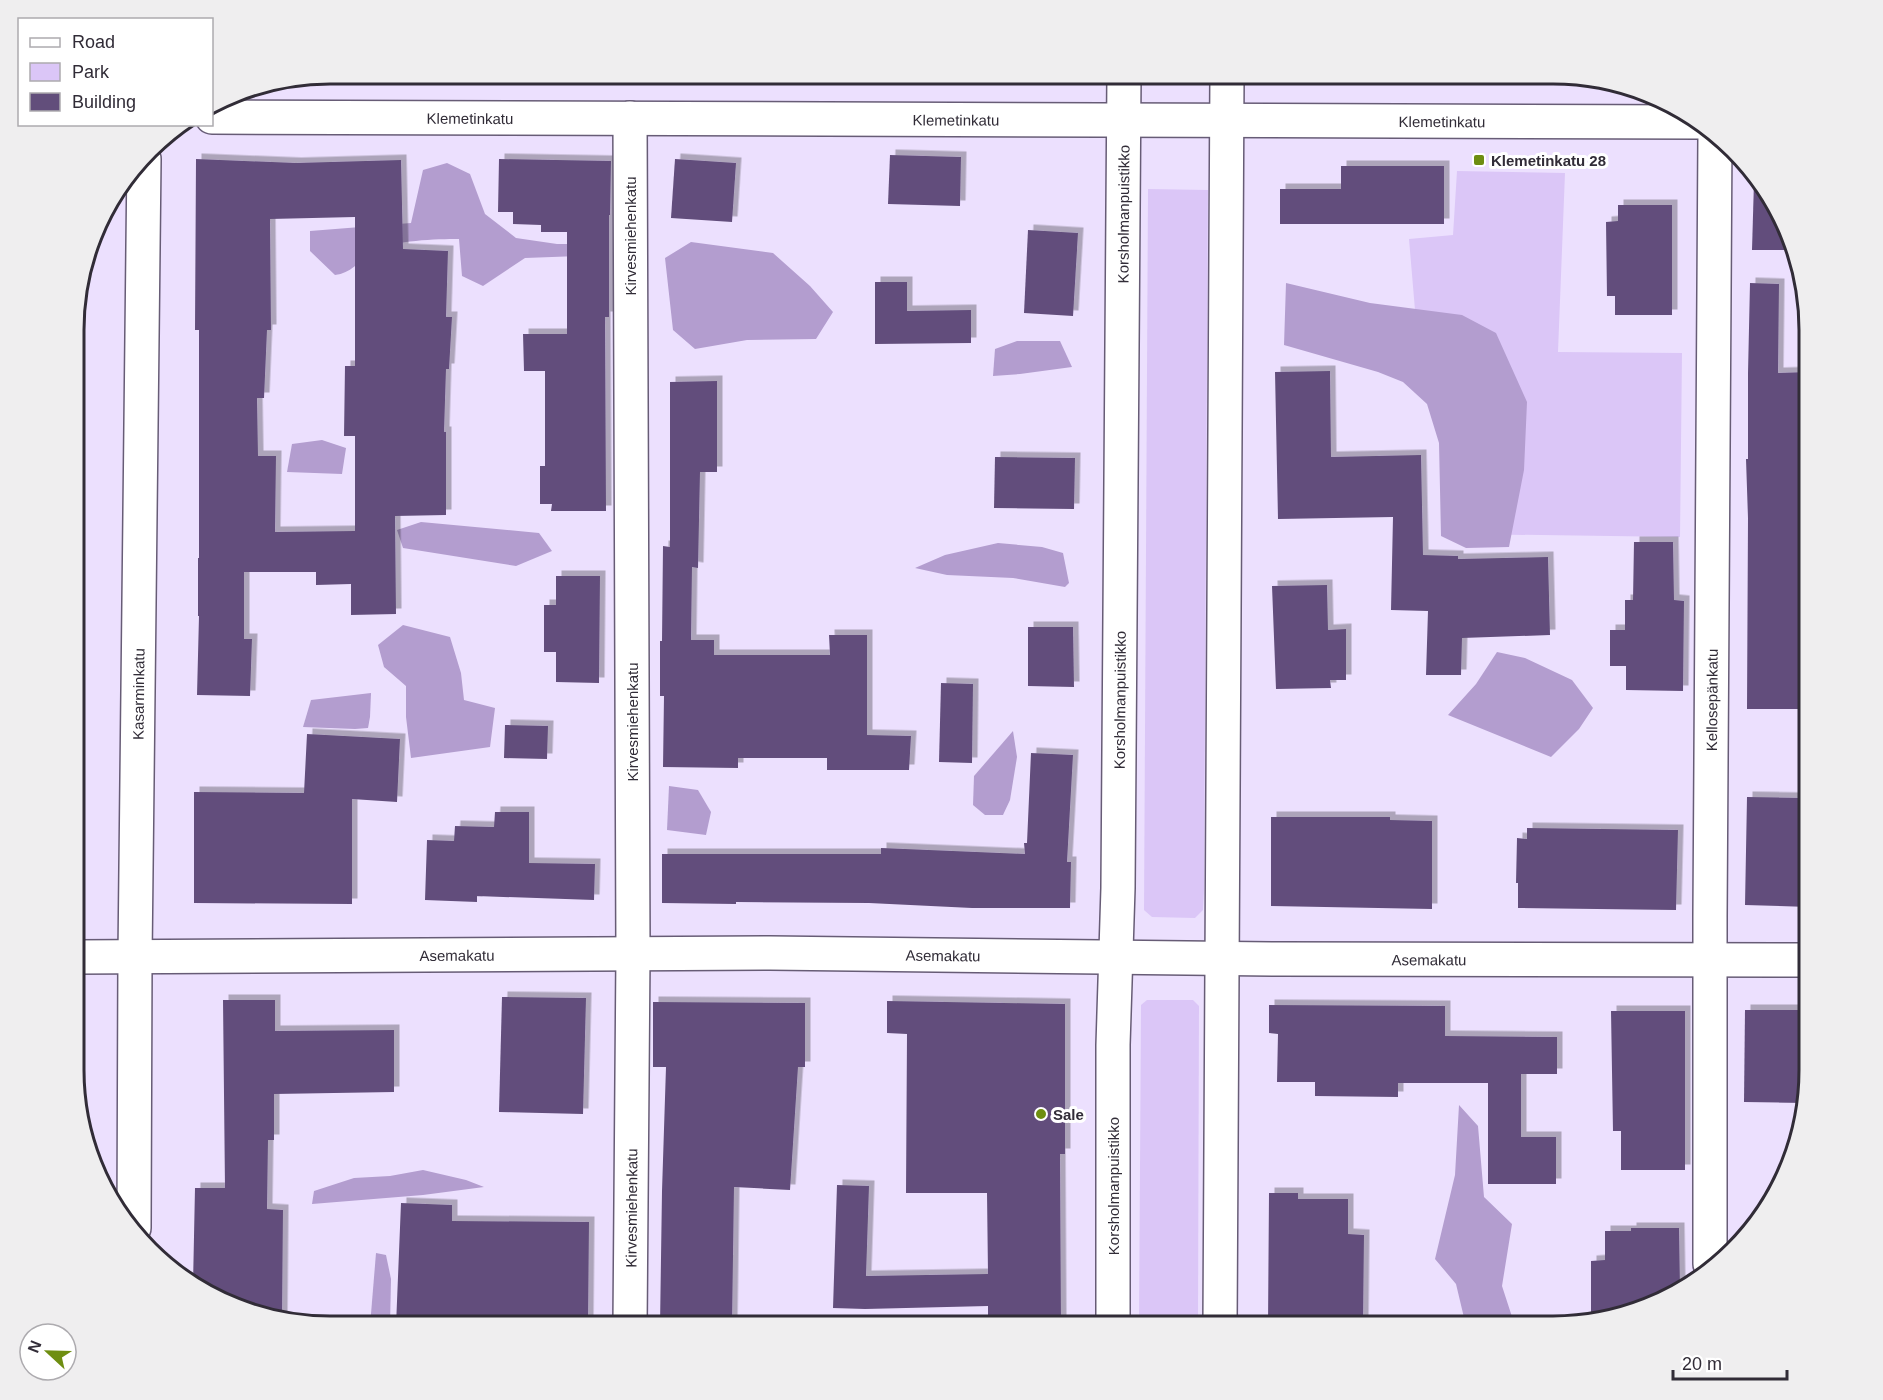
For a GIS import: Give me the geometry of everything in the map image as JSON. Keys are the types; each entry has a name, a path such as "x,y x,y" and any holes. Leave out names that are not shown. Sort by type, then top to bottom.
{"street":[{"name":"Korsholmanpuistikko","path":"1113,1316 1113,1045 1116,957 1124,84"},
{"path":"1220,1316 1227,84"},
{"name":"Klemetinkatu","path":"213,117 1227,120 1663,111"},
{"name":"Kirvesmiehenkatu","path":"630,118 633,954 630,1316"},
{"name":"Kellosepänkatu","path":"1710,1259 1715,145"},
{"name":"Kasarminkatu","path":"134,1218 144,169"},
{"name":"Asemakatu","path":"84,957 770,953 1222,958 1799,960"}],"green space":[{"path":"1457,171 1565,173 1558,352 1682,353 1680,537 1461,534 1415,310 1409,239 1453,235"},
{"path":"1148,189 1208,190 1204,890 1203,910 1195,918 1152,917 1144,910"},
{"path":"1147,1000 1193,1000 1199,1006 1198,1316 1139,1316 1141,1005"}],"shaded area":[{"path":"447,163 470,174 485,214 516,238 557,244 578,244 579,256 525,258 483,286 462,276 459,239 393,244 370,254 347,272 335,275 310,251 310,231 411,223 423,170"},
{"path":"691,242 773,253 810,286 833,312 816,339 747,340 695,349 673,330 665,258"},
{"path":"1286,283 1370,303 1462,315 1496,333 1527,402 1524,470 1509,547 1466,548 1441,536 1439,443 1427,404 1403,382 1378,372 1284,345"},
{"path":"1017,341 1060,341 1072,367 993,376 995,349"},
{"path":"322,440 346,448 342,474 287,472 292,444"},
{"path":"421,522 539,533 552,551 516,566 403,548 397,530"},
{"path":"998,543 1042,547 1063,553 1069,583 1065,587 1013,578 947,575 915,568 945,555"},
{"path":"403,625 450,637 461,673 464,700 495,708 490,747 411,758 406,717 406,686 384,667 378,645"},
{"path":"1497,652 1525,658 1572,680 1593,708 1579,729 1551,757 1448,715 1476,684"},
{"path":"371,693 368,728 303,727 311,700"},
{"path":"1013,731 1017,757 1010,800 1003,815 985,815 973,805 974,776"},
{"path":"669,786 698,790 711,812 706,835 667,830"},
{"path":"1459,1105 1478,1126 1484,1197 1512,1224 1502,1286 1512,1316 1464,1316 1456,1284 1435,1259 1455,1175"},
{"path":"423,1170 466,1180 484,1187 423,1195 312,1204 314,1191 354,1178 390,1176"},
{"path":"376,1253 386,1255 391,1279 390,1316 371,1316"}],"building":[{"path":"890,155 961,157 960,206 888,204"},
{"path":"196,159 296,163 401,160 403,249 448,251 446,317 452,317 449,369 446,369 444,432 446,432 446,515 395,516 396,614 351,615 351,584 316,585 316,572 244,572 244,639 252,639 250,696 197,695 199,330 195,330","holes":["355,217 355,366 345,366 344,436 355,436 355,531 275,532 276,456 258,456 257,398 264,398 267,330 271,330 270,219"]},
{"path":"499,159 611,161 609,317 605,317 606,511 551,511 552,504 540,504 540,466 545,466 545,371 524,371 523,334 567,334 567,232 541,232 541,225 513,224 513,212 498,212"},
{"path":"675,159 736,163 732,222 671,218"},
{"path":"1341,166 1444,166 1444,224 1280,224 1280,189 1341,189"},
{"path":"1754,189 1774,221 1786,250 1752,250"},
{"path":"1618,205 1672,205 1672,315 1615,315 1615,296 1607,296 1606,222 1618,221"},
{"path":"1028,230 1078,233 1073,316 1024,313"},
{"path":"875,282 907,282 907,311 971,310 971,343 875,344"},
{"path":"1750,283 1779,284 1778,373 1799,372 1799,709 1747,709"},
{"path":"1330,371 1331,457 1421,455 1423,555 1458,556 1458,559 1548,557 1550,635 1462,638 1461,675 1426,675 1428,611 1391,610 1393,517 1278,519 1275,372"},
{"path":"717,381 717,472 700,472 698,568 692,567 691,640 714,640 714,655 830,655 829,635 867,635 867,735 911,736 909,770 827,770 827,758 738,758 738,768 663,767 664,696 660,696 660,641 662,641 663,546 670,547 670,382"},
{"path":"995,457 1075,458 1074,509 994,508"},
{"path":"1634,542 1673,542 1674,600 1684,601 1683,691 1626,690 1626,666 1610,666 1610,630 1625,630 1625,600 1633,600"},
{"path":"556,576 600,576 599,683 556,682 556,652 544,652 544,605 556,605"},
{"path":"1327,585 1328,630 1346,629 1346,680 1330,680 1331,688 1276,689 1272,586"},
{"path":"1028,627 1073,627 1074,687 1028,686"},
{"path":"941,683 973,684 972,763 939,762"},
{"path":"505,725 548,726 547,759 504,758"},
{"path":"307,734 400,739 397,802 352,799 352,904 194,903 194,792 304,793"},
{"path":"1031,753 1073,755 1067,862 1071,862 1070,908 972,908 869,903 662,903 662,854 881,854 881,848 1025,854"},
{"path":"1747,797 1799,798 1799,907 1745,905"},
{"path":"495,812 529,812 529,863 595,864 594,900 477,896 477,902 425,900 427,840 454,841 455,826 494,827"},
{"path":"1271,817 1390,817 1390,820 1432,821 1432,909 1271,906"},
{"path":"1527,828 1678,830 1676,910 1518,908 1517,838 1527,839"},
{"path":"502,997 586,998 583,1114 499,1112"},
{"path":"223,1000 275,1000 275,1031 394,1030 394,1092 274,1094 274,1140 268,1140 267,1209 283,1210 282,1311 251,1303 221,1291 193,1274 195,1188 225,1188"},
{"path":"887,1001 1065,1004 1065,1154 1060,1154 1061,1316 988,1316 988,1306 833,1308 837,1185 869,1186 866,1276 988,1274 987,1193 906,1193 907,1034 887,1033"},
{"path":"653,1002 805,1003 805,1067 798,1067 790,1190 734,1187 732,1316 660,1316 666,1067 653,1067"},
{"path":"1269,1005 1445,1006 1445,1036 1557,1037 1557,1074 1521,1074 1521,1137 1556,1137 1556,1184 1488,1184 1488,1083 1398,1083 1398,1097 1315,1096 1315,1082 1277,1082 1278,1034 1269,1033"},
{"path":"1745,1010 1799,1010 1797,1103 1744,1102"},
{"path":"1611,1011 1685,1011 1685,1170 1621,1170 1621,1131 1613,1131"},
{"path":"1269,1193 1298,1193 1298,1199 1348,1199 1348,1234 1364,1235 1363,1316 1268,1316"},
{"path":"401,1203 452,1205 452,1221 589,1222 588,1316 396,1316"},
{"path":"1631,1228 1679,1228 1680,1280 1662,1291 1632,1303 1591,1313 1591,1261 1605,1260 1605,1231 1631,1231"}],"place":[{"name":"Klemetinkatu 28","path":"1479,160"},
{"name":"Sale","path":"1041,1114"}]}
